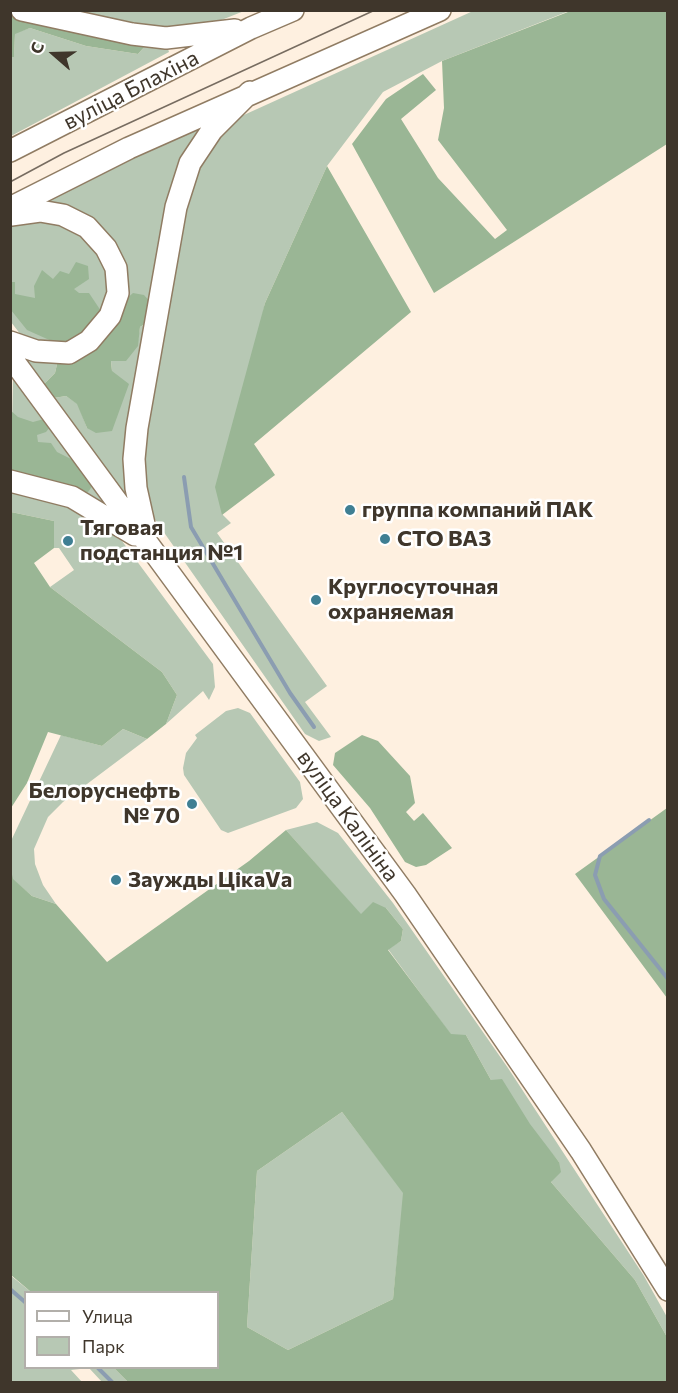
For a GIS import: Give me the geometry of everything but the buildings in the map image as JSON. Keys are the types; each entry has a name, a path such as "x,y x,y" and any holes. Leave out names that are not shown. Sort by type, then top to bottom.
{"main road":[{"path":"22,10 132,34 166,38 251,28 293,10"},
{"path":"10,208 129,148 250,92 440,10"},
{"name":"вуліца Блахіна","path":"10,151 251,28"},
{"path":"149,546 140,512 134,459 137,428 176,207 190,163 212,130 250,92"},
{"path":"10,215 40,211 63,215 87,227 106,248 116,268 118,293 110,316 89,341 69,353 36,351 10,342"},
{"name":"вуліца Калініна","path":"10,356 412,903 581,1151 668,1290"},
{"path":"10,481 72,497 124,527 149,546"}],"green space":[{"path":"573,10 667,11 667,144 434,293 352,144 386,99 423,74 436,90 401,119 438,178 495,239 507,230 438,140 444,108 442,61"},
{"path":"48,11 244,11 199,29 166,33"},
{"path":"473,11 569,11 442,61 383,92 327,166 265,303 222,514 231,523 217,533 327,686 305,702 331,737 319,741 305,734 149,511 141,459 182,208 197,166 216,134 235,119"},
{"path":"11,14 146,45 138,54 86,46 30,28 15,34 14,57 11,57"},
{"path":"30,28 86,46 138,54 146,45 168,49 169,52 11,136 10,57 14,56 15,33"},
{"path":"213,119 152,304 121,302 122,266 42,202 132,156"},
{"path":"327,166 411,312 254,444 275,475 222,515 215,487 265,303"},
{"path":"43,216 83,232 101,253 111,292 103,314 65,347 24,339 11,322 10,221"},
{"path":"76,262 88,266 89,279 74,289 79,293 89,293 103,314 84,336 65,347 27,330 11,310 10,282 15,282 15,294 35,298 34,286 42,270 53,279 60,271 69,274"},
{"path":"133,293 144,295 152,304 148,322 140,327 138,346 126,361 111,361 112,371 129,384 112,431 96,433 87,428 77,404 66,396 54,398 44,384 55,373 58,360"},
{"path":"148,322 131,496 127,499 54,398 66,396 78,404 87,428 112,370 111,361 137,346 140,327"},
{"path":"32,358 58,360 55,373 44,384 28,363"},
{"path":"13,376 113,512 11,474"},
{"path":"10,410 18,417 33,422 44,419 50,427 46,432 37,435 38,442 51,443 57,452 75,461 93,485 88,492 74,492 11,474"},
{"path":"11,489 46,497 95,518 122,541 213,664 215,687 209,700 203,691 166,724 177,695 162,672 50,587 74,570 59,548 54,548 54,521 11,512"},
{"path":"11,512 54,521 54,548 34,563 50,587 162,672 177,695 166,724 147,739 123,729 102,746 48,732 27,783 11,808"},
{"path":"238,708 250,713 300,782 303,799 296,808 228,833 221,830 184,775 183,768 186,753 197,738 195,735 226,711"},
{"path":"123,729 147,739 63,802 48,817 34,849 35,864 43,885 56,904 32,896 12,879 10,843 61,735 102,746"},
{"path":"362,735 378,741 410,776 415,803 406,812 414,821 423,813 452,848 426,865 416,867 405,862 370,808 333,765 335,753"},
{"path":"667,808 667,998 575,874"},
{"path":"317,822 338,833 393,903 508,1068 644,1276 667,1317 667,1337 635,1280 551,1182 559,1162 491,1080 466,1035 451,1035 388,949 401,941 403,929 386,908 361,915 286,830"},
{"path":"286,830 361,914 373,902 386,908 403,929 401,941 388,950 451,1034 466,1035 491,1080 502,1079 530,1124 559,1162 561,1172 551,1182 635,1280 667,1337 667,1382 128,1382 115,1369 219,1369 219,1291 30,1291 11,1275 11,870 13,879 32,896 56,904 107,962 249,861","holes":["342,1112 403,1193 393,1299 288,1350 247,1327 257,1171"]},
{"path":"342,1112 404,1193 393,1299 288,1350 247,1327 257,1171"},
{"path":"10,1275 30,1291 24,1291 24,1369 80,1369 71,1370 82,1382 11,1382"},
{"path":"90,1369 115,1369 128,1382 102,1382"}],"waterway":[{"path":"184,477 191,527 290,693 314,727"},
{"path":"649,820 600,856 595,875 604,899 668,979"},
{"path":"10,1289 24,1301"},
{"path":"99,1369 112,1382"}],"tram line":[{"path":"10,182 64,153 375,10"}],"place":[{"name":"группа компаний ПАК","path":"350,510"},
{"name":"СТО ВАЗ","path":"385,539"},
{"name":"Тяговая подстанция №1","path":"68,541"},
{"name":"Круглосуточная охраняемая","path":"316,600"},
{"name":"Белоруснефть № 70","path":"192,804"},
{"name":"Заужды ЦікаVа","path":"116,880"}]}
